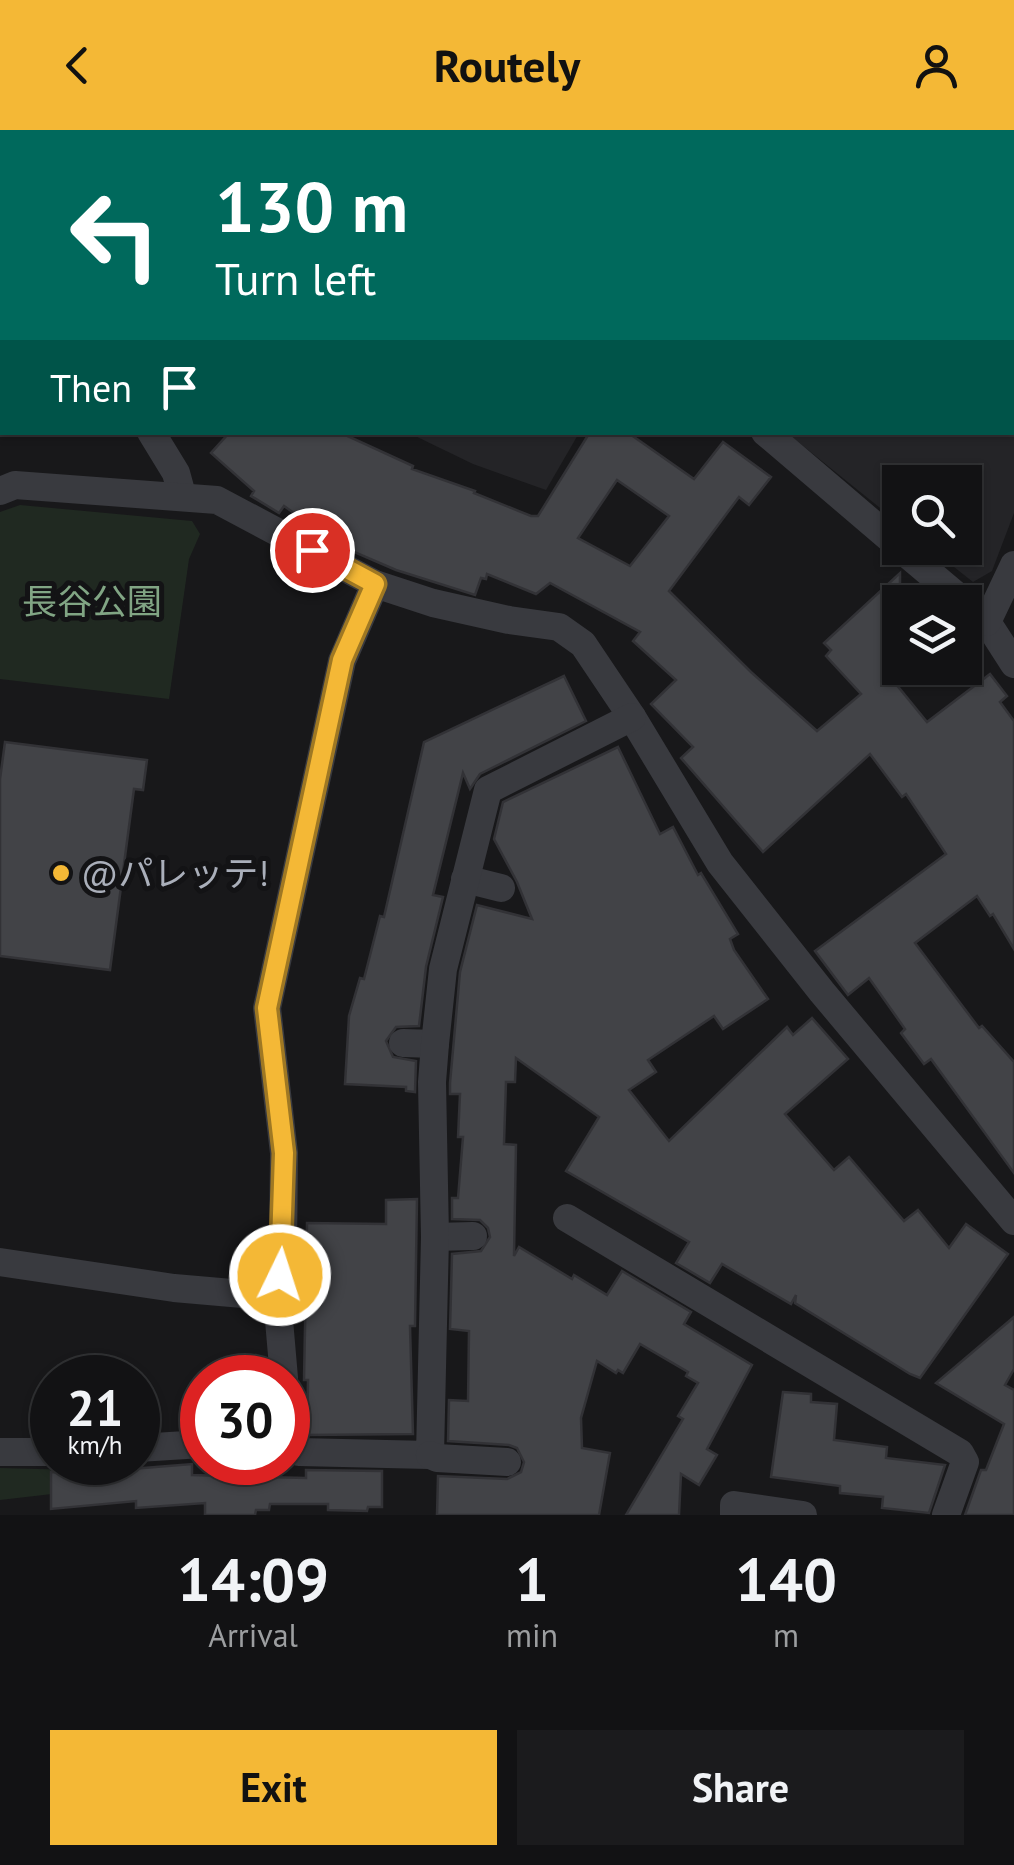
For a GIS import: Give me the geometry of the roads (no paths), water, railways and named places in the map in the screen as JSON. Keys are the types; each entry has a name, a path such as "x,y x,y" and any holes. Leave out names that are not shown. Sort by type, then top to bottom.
{"street":[{"path":"769,435 882,532"},
{"path":"164,441 182,495"},
{"path":"0,490 16,484 218,500 375,584 432,603 560,627 583,644 720,863 1014,1222"},
{"path":"987,622 1014,564"},
{"path":"921,565 944,585"},
{"path":"282,1355 277,1297 283,1253 284,1153 267,1008 342,660 375,584"},
{"path":"982,618 1014,664"},
{"path":"430,1454 435,1044 443,969 488,790 632,717"},
{"path":"465,878 501,888"},
{"path":"404,1044 435,1044"},
{"path":"566,1218 589,1245 960,1453 965,1462 946,1515"},
{"path":"435,1237 472,1236"},
{"path":"0,1262 174,1288 277,1297"},
{"path":"0,1452 30,1452"},
{"path":"310,1452 430,1454 436,1458 507,1462"},
{"path":"734,1515 734,1505 802,1515"}],"place":[{"name":"@パレッテ!","path":"61,873"}],"park label":[{"name":"長谷公園","path":"92,601"}]}
